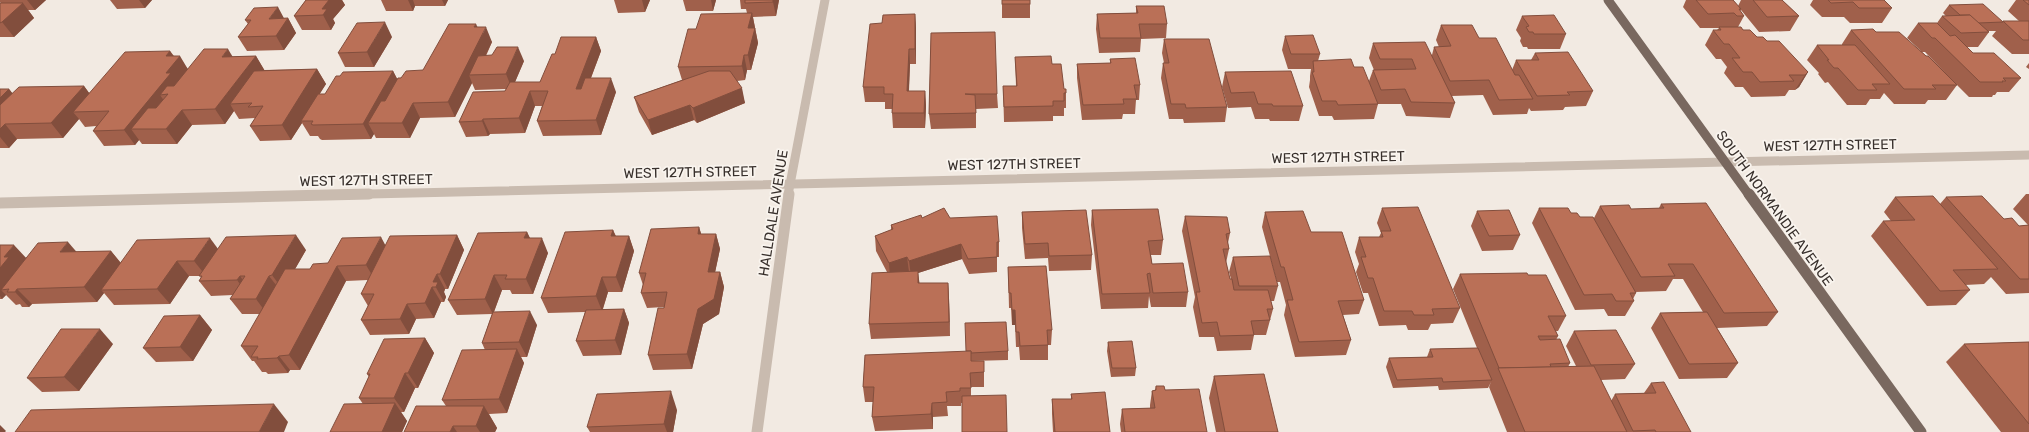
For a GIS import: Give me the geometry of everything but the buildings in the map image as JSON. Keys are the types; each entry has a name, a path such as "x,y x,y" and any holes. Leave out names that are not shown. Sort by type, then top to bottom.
{"main road":[{"name":"SOUTH NORMANDIE AVENUE","path":"1608,0 1921,432"}],"street":[{"name":"HALLDALE AVENUE","path":"757,432 790,184 825,0"},
{"name":"WEST 127TH STREET","path":"0,203 2029,155"}]}
